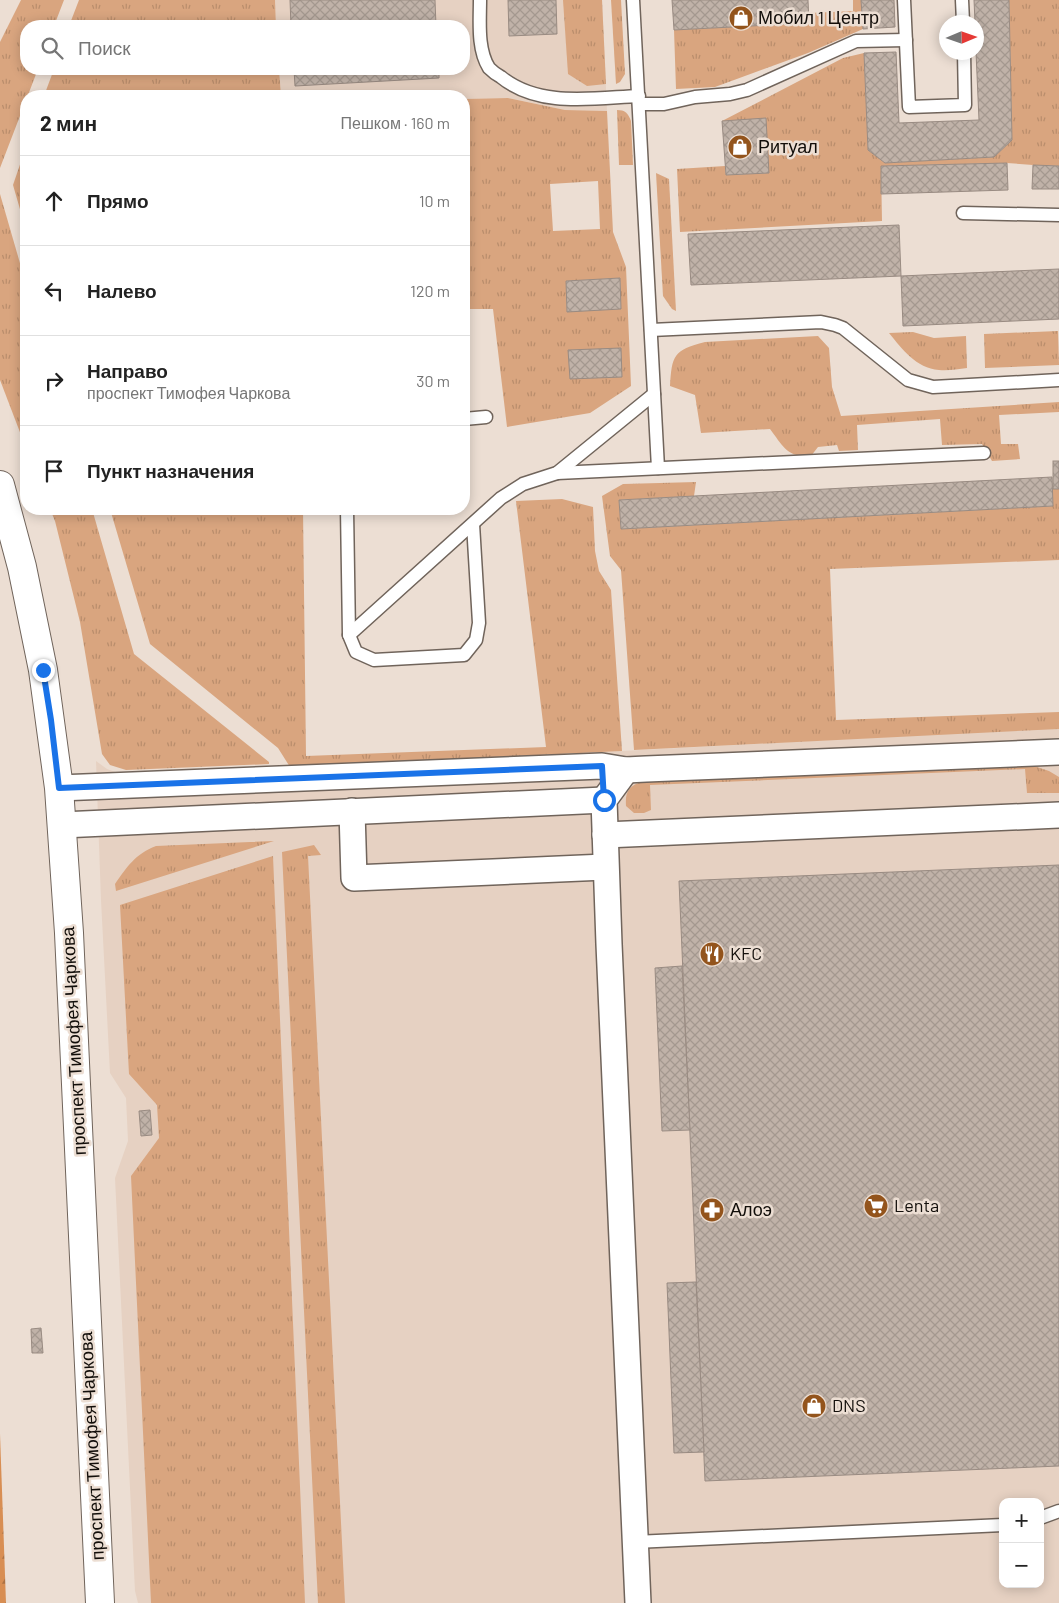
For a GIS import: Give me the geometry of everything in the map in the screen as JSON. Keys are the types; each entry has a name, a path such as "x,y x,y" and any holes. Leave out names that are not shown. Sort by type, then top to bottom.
{"main road":[{"name":"проспект Тимофея Чаркова","path":"0,485 22,567 43,670 59,788 69,933 100,1603"}],"street":[{"path":"59,788 608,779 1059,752"},
{"path":"62,825 352,812 608,779"},
{"path":"608,779 605,835 606,867 638,1603"},
{"path":"352,812 354,878 606,867"},
{"path":"605,835 1059,816"}],"lane":[{"path":"480,0 482,49 490,68 507,82 527,92 569,99 639,100 664,104 695,97 730,94 747,90 856,41 906,40"},
{"path":"633,0 658,468"},
{"path":"904,0 909,107 965,105 964,60"},
{"path":"962,0 963,15"},
{"path":"963,213 1059,215"},
{"path":"651,330 821,322 843,328 908,380 934,387 1059,380"},
{"path":"557,473 654,394"},
{"path":"470,418 486,417"},
{"path":"349,635 501,498 523,484 557,473 984,453"},
{"path":"346,515 349,635 356,652 374,660 464,654 476,640 479,623 472,524"},
{"path":"1044,1517 1059,1511"},
{"path":"635,1542 999,1526"}],"shaded area":[{"path":"275,0 602,0 607,111 565,110 508,98 470,99 470,90 281,90 279,75 470,75 470,20 276,20"},
{"path":"1059,729 1059,1603 138,1603 135,1591 115,1178 128,1141 126,1098 110,1073 96,761 107,769 118,773 131,774"}],"green space":[{"path":"21,0 64,0 56,20 20,20 20,75 36,75 30,90 20,90 20,116 0,168 0,42"},
{"path":"79,0 275,0 276,20 71,20"},
{"path":"563,0 602,0 606,84 587,86 568,74"},
{"path":"611,0 621,0 625,74 620,82 616,84"},
{"path":"853,0 861,0 863,29 808,53 715,87 676,89 674,30 809,23 809,13 853,11"},
{"path":"1009,0 1059,0 1059,166 1007,163 881,166 882,221 680,232 677,169 725,166 726,175 769,173 722,121 843,58 864,53 868,150 885,163 994,157 1012,140"},
{"path":"52,75 279,75 281,90 46,90"},
{"path":"508,98 565,110 607,111 613,232 626,267 631,386 590,413 507,427 493,309 470,309 470,99","holes":["598,181 600,229 553,231 550,184","620,278 621,309 567,311 566,281"]},
{"path":"617,110 626,112 631,121 633,165 619,165"},
{"path":"20,165 20,209 13,185"},
{"path":"656,173 669,179 676,311 672,309 663,296"},
{"path":"0,194 20,263 20,432 0,380"},
{"path":"1058,331 1059,365 985,368 984,334"},
{"path":"913,332 934,338 966,336 967,368 942,370 923,366 910,357 889,333"},
{"path":"818,336 829,348 832,387 841,416 1059,402 1059,412 999,415 1001,444 1018,444 1020,459 992,461 982,444 942,445 940,419 857,425 858,450 839,451 837,445 818,447 811,456 803,456 786,450 770,429 701,433 695,395 670,386 672,368 676,356 686,348 694,345 705,342"},
{"path":"696,482 694,496 619,500 621,529 1053,506 1053,489 1059,489 1059,560 830,569 836,720 1059,712 1059,729 634,750 621,570 610,556 602,496 623,484"},
{"path":"562,499 593,507 595,551 599,571 611,590 622,751 290,767 278,748 150,644 112,515 303,515 306,756 546,747 516,501"},
{"path":"52,515 94,515 134,654 269,762 269,764 126,770 110,765 102,754 80,622"},
{"path":"1028,764 1049,771 1059,777 1059,793 1027,793 1025,769 650,785 651,810 644,813 634,813 626,806 626,796 631,787 643,781"},
{"path":"274,841 116,891 115,884 132,862 142,853 156,846"},
{"path":"314,845 321,855 308,856 345,1603 318,1603 282,852"},
{"path":"273,856 305,1603 151,1603 131,1176 159,1138 157,1105 129,1074 120,905"},
{"path":"0,1434 6,1603 0,1603"}],"building":[{"path":"290,0 435,0 436,20 291,20"},
{"path":"508,0 556,0 557,34 509,36"},
{"name":"Мобил 1 Центр","path":"672,0 808,0 809,23 674,30"},
{"path":"861,0 894,0 895,27 863,29"},
{"path":"974,0 1009,0 1012,140 994,157 885,163 868,150 864,53 896,52 899,123 979,120 976,60 984,60 984,15 975,15"},
{"path":"294,75 439,75 439,78 295,86"},
{"path":"766,118 769,173 726,175 722,121"},
{"path":"1007,163 1008,190 881,194 881,166"},
{"path":"1033,165 1059,166 1059,189 1032,189"},
{"path":"899,225 901,276 691,285 688,234"},
{"path":"1059,269 1059,319 903,326 901,276"},
{"path":"620,278 621,309 567,312 566,281"},
{"path":"621,348 622,377 570,379 568,350"},
{"path":"1053,461 1059,461 1059,489 1053,489"},
{"path":"1052,477 1053,506 621,529 619,500"},
{"name":"Lenta","path":"1059,865 1059,1466 705,1481 679,881"},
{"path":"682,966 690,1130 662,1131 655,968"},
{"path":"150,1110 152,1135 141,1136 139,1111"},
{"path":"696,1282 704,1452 674,1453 667,1283"},
{"path":"41,1328 43,1353 32,1353 31,1329"}],"place":[{"name":"Мобил 1 Центр","path":"741,18"},
{"name":"Ритуал","path":"740,147"},
{"name":"KFC","path":"712,954"},
{"name":"Lenta","path":"876,1206"},
{"name":"Алоэ","path":"712,1210"},
{"name":"DNS","path":"814,1406"}],"route":[{"path":"43,670 59,788 602,766 604,800"}]}
